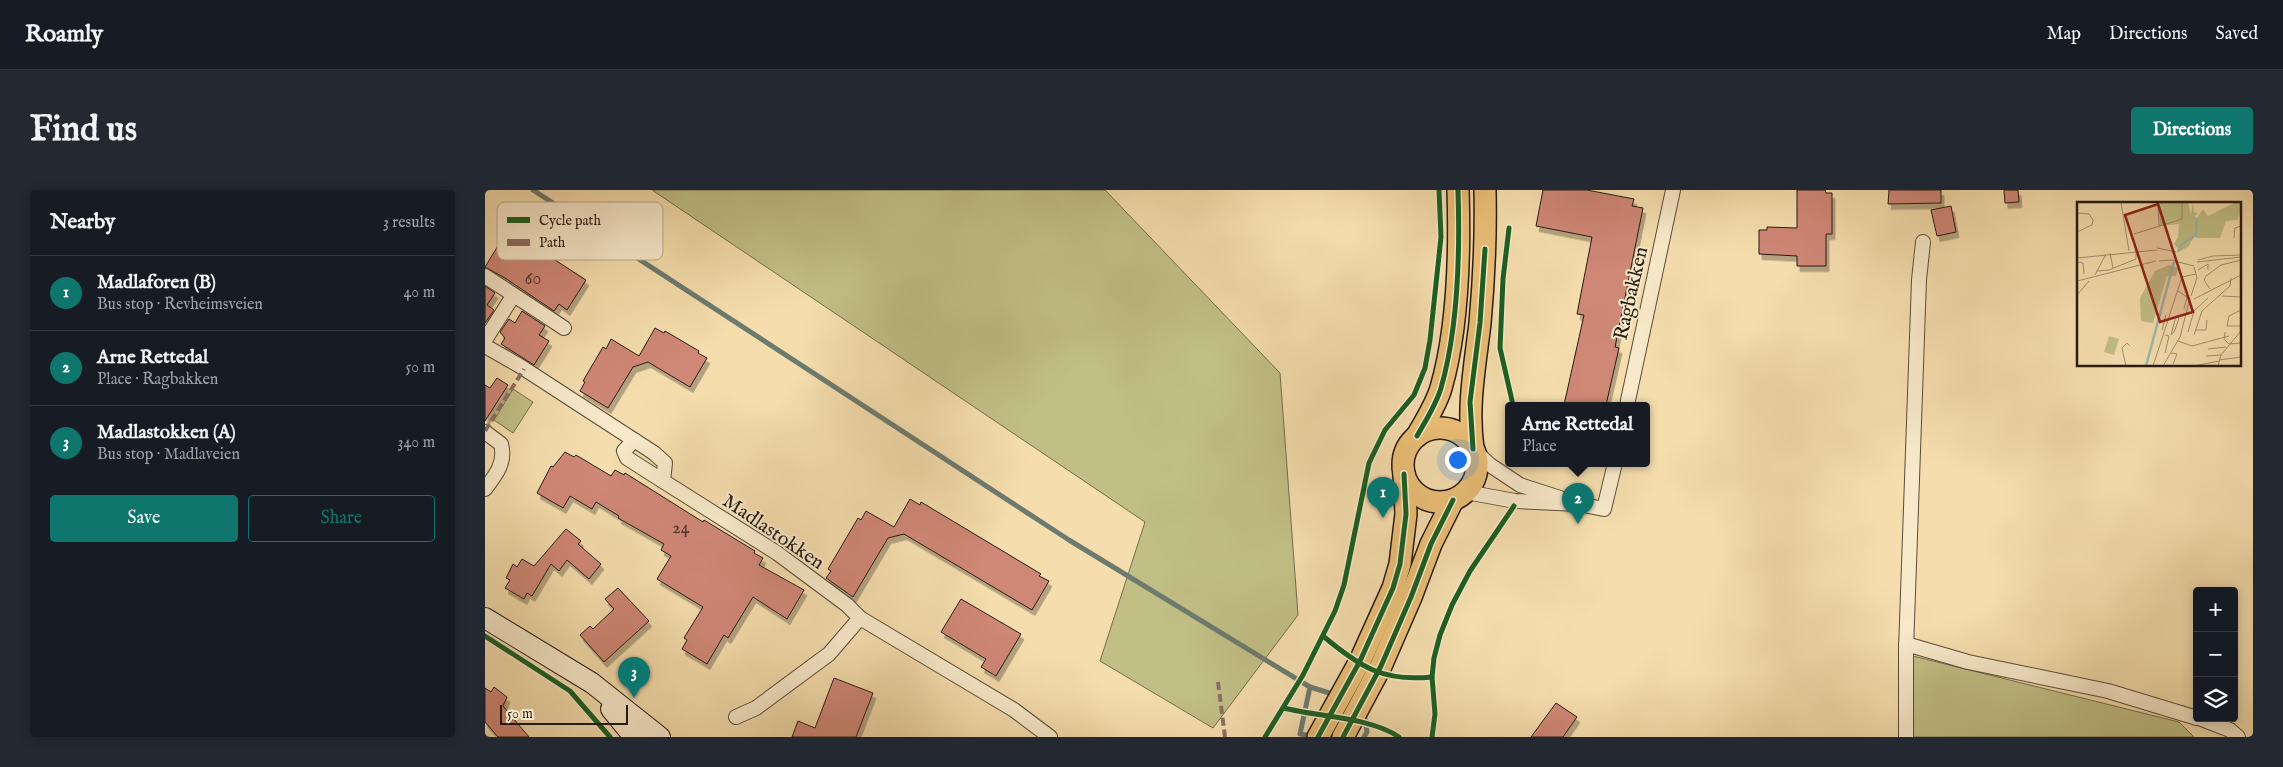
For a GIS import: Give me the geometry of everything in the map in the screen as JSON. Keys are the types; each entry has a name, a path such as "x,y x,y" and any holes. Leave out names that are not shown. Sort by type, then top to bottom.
{"main road":[{"path":"1343,737 1381,666 1400,564 1406,514 1403,466 1406,449 1417,436 1432,410 1441,389 1455,289 1458,190"},
{"path":"1319,737 1360,661 1386,631 1431,544 1459,496 1476,475 1477,462 1473,449 1470,402 1480,323 1485,249 1485,190"},
{"path":"1417,436 1426,430 1448,428 1463,436 1473,449"},
{"path":"1404,474 1409,487 1419,496 1432,502 1459,496"},
{"path":"485,618 592,684 660,737"},
{"path":"592,684 634,737"}],"street":[{"name":"Ragbakken","path":"1628,402 1673,190"},
{"path":"1906,737 1906,644 1919,280 1923,242"},
{"path":"485,276 513,296 565,328"},
{"path":"485,340 513,296"},
{"path":"485,346 577,402 662,458 665,464 663,481"},
{"path":"485,432 501,444 503,456 502,464 485,489"},
{"name":"Madlastokken","path":"634,440 624,451 627,458 777,553 847,605 860,618 1014,710 1050,737"},
{"path":"1473,449 1490,465 1520,485 1578,504 1604,509 1614,467"},
{"path":"1459,496 1578,504"},
{"path":"736,717 756,708 829,654 860,618"},
{"path":"1906,644 1967,662 2108,692 2193,717"},
{"path":"2209,722 2231,730 2238,737"}],"shaded area":[{"path":"652,190 1105,190 1280,373 1298,615 1213,728 1100,661 1145,522"},
{"path":"513,389 533,402 513,433 494,420"},
{"path":"1913,656 2179,722 2194,737 1900,737"}],"building":[{"path":"1543,190 1587,190 1634,199 1632,206 1643,208 1615,347 1619,348 1607,402 1565,402 1584,315 1577,314 1592,237 1536,226"},
{"path":"1797,190 1825,190 1826,193 1832,193 1832,234 1826,234 1826,266 1797,266 1797,256 1759,254 1759,230 1767,230 1767,227 1797,228"},
{"path":"1889,190 1941,190 1941,203 1888,204"},
{"path":"2004,190 2018,190 2019,202 2005,203"},
{"path":"1951,206 1956,232 1937,236 1931,210"},
{"path":"497,247 497,260 555,260 586,280 567,310 559,304 554,311 485,267"},
{"path":"485,286 495,293 487,305 494,310 485,323"},
{"path":"522,311 545,326 539,335 549,341 534,365 501,344 505,338 500,332 509,319 515,323"},
{"path":"655,328 664,333 665,331 699,351 698,353 707,358 690,387 648,362 633,367 608,408 580,391 585,382 583,381 603,347 606,349 611,339 639,356"},
{"path":"497,378 508,385 485,421 485,385 490,388"},
{"path":"565,452 574,457 576,455 611,476 615,470 624,475 625,473 703,522 704,520 755,551 754,553 763,558 759,565 804,590 787,619 753,597 728,638 724,635 707,664 682,649 687,640 684,638 703,607 657,579 671,556 661,550 664,544 618,518 619,516 596,502 592,509 570,496 563,508 537,493 551,466 553,467"},
{"path":"910,499 920,505 921,502 1041,574 1039,576 1049,581 1032,610 904,534 888,538 853,597 826,578 831,571 828,569 858,518 861,520 866,511 894,527"},
{"path":"566,529 581,541 578,544 601,564 589,579 567,560 559,571 551,564 532,596 527,593 524,599 505,588 510,580 506,578 513,564 517,567 522,559 534,566"},
{"path":"618,588 649,621 604,662 580,635 590,626 593,629 614,609 605,599"},
{"path":"961,599 1021,634 996,676 981,667 986,659 941,632"},
{"path":"834,678 873,693 856,737 792,737 798,721 815,728"},
{"path":"494,687 507,697 503,706 529,737 498,737 485,722 485,688 491,692"},
{"path":"1556,703 1577,717 1563,737 1531,737"}],"waterway":[{"path":"533,190 551,202"},
{"path":"640,260 1069,540 1310,687 1336,695"},
{"path":"1310,687 1300,734 1314,736"},
{"path":"1364,713 1367,732 1364,737"}],"marked path":[{"path":"485,431 524,369"},
{"path":"1218,682 1225,737"}],"cycle path":[{"path":"1265,737 1303,675 1335,611 1344,585 1369,463 1385,430 1414,395 1425,368 1430,340 1441,237 1439,190"},
{"path":"1417,436 1439,394 1447,365 1457,290 1458,190"},
{"path":"1509,228 1503,279 1500,348 1512,402"},
{"path":"1473,449 1470,402 1480,323 1485,249"},
{"path":"1318,737 1360,661 1393,588 1400,564 1406,514 1404,474"},
{"path":"1343,737 1381,666 1411,597 1431,544 1453,500"},
{"path":"1432,737 1435,714 1432,677 1434,658 1440,635 1452,605 1470,571 1514,506"},
{"path":"485,636 570,691 610,737"},
{"path":"1323,636 1349,656 1373,670 1399,677 1432,677"},
{"path":"1284,708 1359,721 1387,730 1399,737"}],"place":[{"name":"Madlaforen (B)","path":"1383,518"},
{"name":"Arne Rettedal","path":"1578,524"},
{"name":"Madlastokken (A)","path":"634,698"}]}
